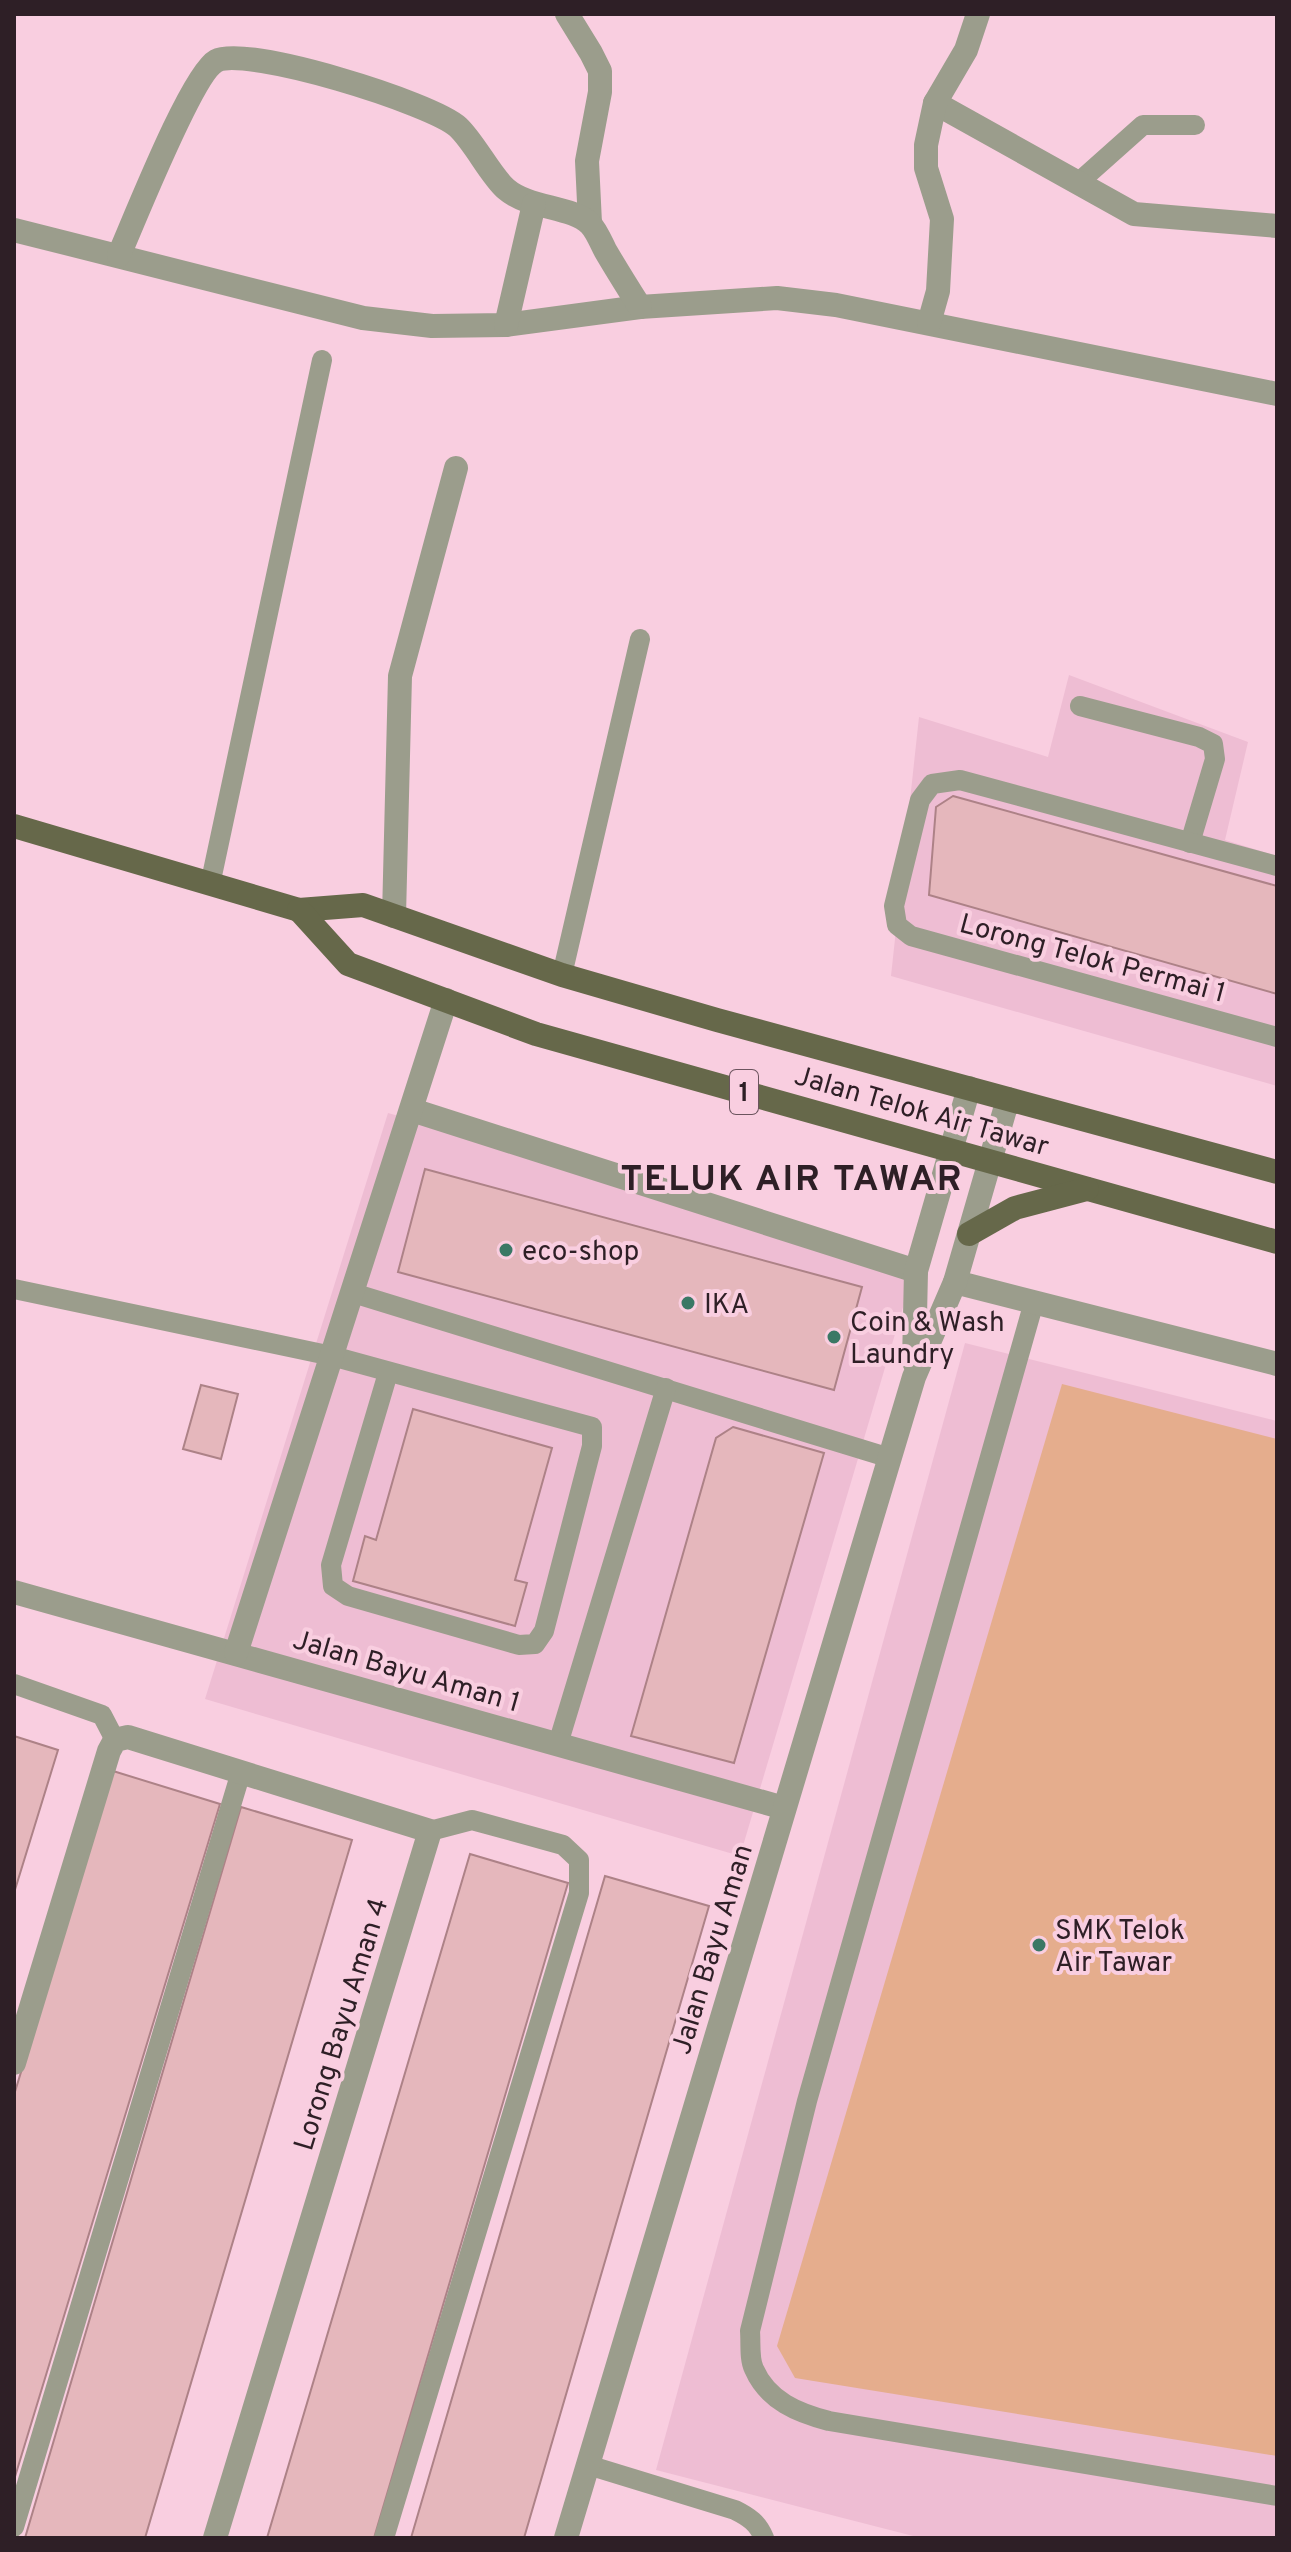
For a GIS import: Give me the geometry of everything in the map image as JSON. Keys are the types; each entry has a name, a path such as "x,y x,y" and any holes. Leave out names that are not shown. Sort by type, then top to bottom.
{"main road":[{"name":"Jalan Telok Air Tawar","path":"14,826 299,910 363,905 562,975 1277,1172"},
{"name":"Jalan Telok Air Tawar","path":"299,910 348,964 536,1034 1277,1242"},
{"path":"969,1234 1015,1208 1089,1189"}],"street":[{"path":"567,14 600,71 600,92 587,161 590,223 640,307"},
{"path":"929,323 938,291 942,219 926,168 926,145 935,103 966,50 978,14"},
{"path":"119,255 193,90 214,62 230,56 291,66 435,112 457,126 506,189 534,204 574,215 590,223"},
{"path":"935,103 1134,214 1277,226"},
{"path":"506,325 534,204"},
{"path":"14,230 363,318 432,326 506,325 640,307 777,298 836,305 1277,394"},
{"path":"394,916 400,676 456,468"},
{"path":"236,1653 446,1000"},
{"name":"Jalan Bayu Aman","path":"914,1377 916,1271 969,1088"},
{"name":"Jalan Bayu Aman","path":"566,2538 914,1377 955,1282 1008,1099"},
{"path":"412,1110 916,1271"},
{"path":"955,1282 1277,1364"},
{"name":"Jalan Bayu Aman 1","path":"14,1592 784,1808"},
{"path":"14,2063 109,1751 122,1738 430,1831"},
{"name":"Lorong Bayu Aman 4","path":"215,2538 430,1831"}],"lane":[{"path":"1079,182 1143,125 1195,125"},
{"path":"210,885 322,360"},
{"path":"562,975 640,639"},
{"path":"1080,706 1199,737 1213,744 1215,759 1190,843 1277,866"},
{"name":"Lorong Telok Permai 1","path":"1190,843 960,780 932,784 920,800 894,906 897,925 911,936 1277,1037"},
{"path":"14,1289 332,1356 592,1427 592,1446 544,1631 535,1644 519,1645 348,1596 333,1586 331,1565 388,1373"},
{"path":"353,1293 890,1458"},
{"path":"1034,1302 807,2101 750,2331 752,2367 768,2392 795,2412 829,2421 1277,2496"},
{"path":"558,1744 666,1388"},
{"path":"14,1684 102,1715 122,1738"},
{"path":"14,2527 241,1772"},
{"path":"384,2538 579,1893 579,1860 563,1845 472,1820 430,1831"},
{"path":"588,2465 735,2510 750,2518 764,2538"}],"shaded area":[{"path":"1069,675 1248,742 1225,840 1277,856 1277,1086 891,976 919,717 1048,757"},
{"path":"388,1113 917,1260 740,1856 205,1699"},
{"name":"SMK Telok Air Tawar","path":"965,1343 1277,1421 1277,2538 921,2538 656,2470"},
{"name":"SMK Telok Air Tawar","path":"1062,1384 1277,1439 1277,2456 795,2378 777,2346"}],"building":[{"path":"953,796 1277,886 1277,994 929,895 936,807"},
{"path":"425,1169 862,1287 834,1390 398,1272"},
{"path":"201,1385 238,1394 221,1459 183,1449"},
{"path":"413,1409 552,1448 515,1580 527,1583 515,1626 353,1581 365,1536 376,1540"},
{"path":"733,1427 824,1453 734,1763 631,1736 716,1438"},
{"path":"14,1736 58,1750 14,1893"},
{"path":"113,1771 220,1804 14,2480 14,2095"},
{"path":"241,1807 352,1840 145,2538 25,2538"},
{"path":"470,1854 568,1883 374,2538 267,2538"},
{"path":"605,1876 709,1906 524,2538 411,2538"}],"place":[{"name":"eco-shop","path":"506,1250"},
{"name":"IKA","path":"688,1303"},
{"name":"Coin & Wash Laundry","path":"834,1337"},
{"name":"SMK Telok Air Tawar","path":"1039,1945"}],"district":[{"name":"TELUK AIR TAWAR","path":"792,1177"}]}
